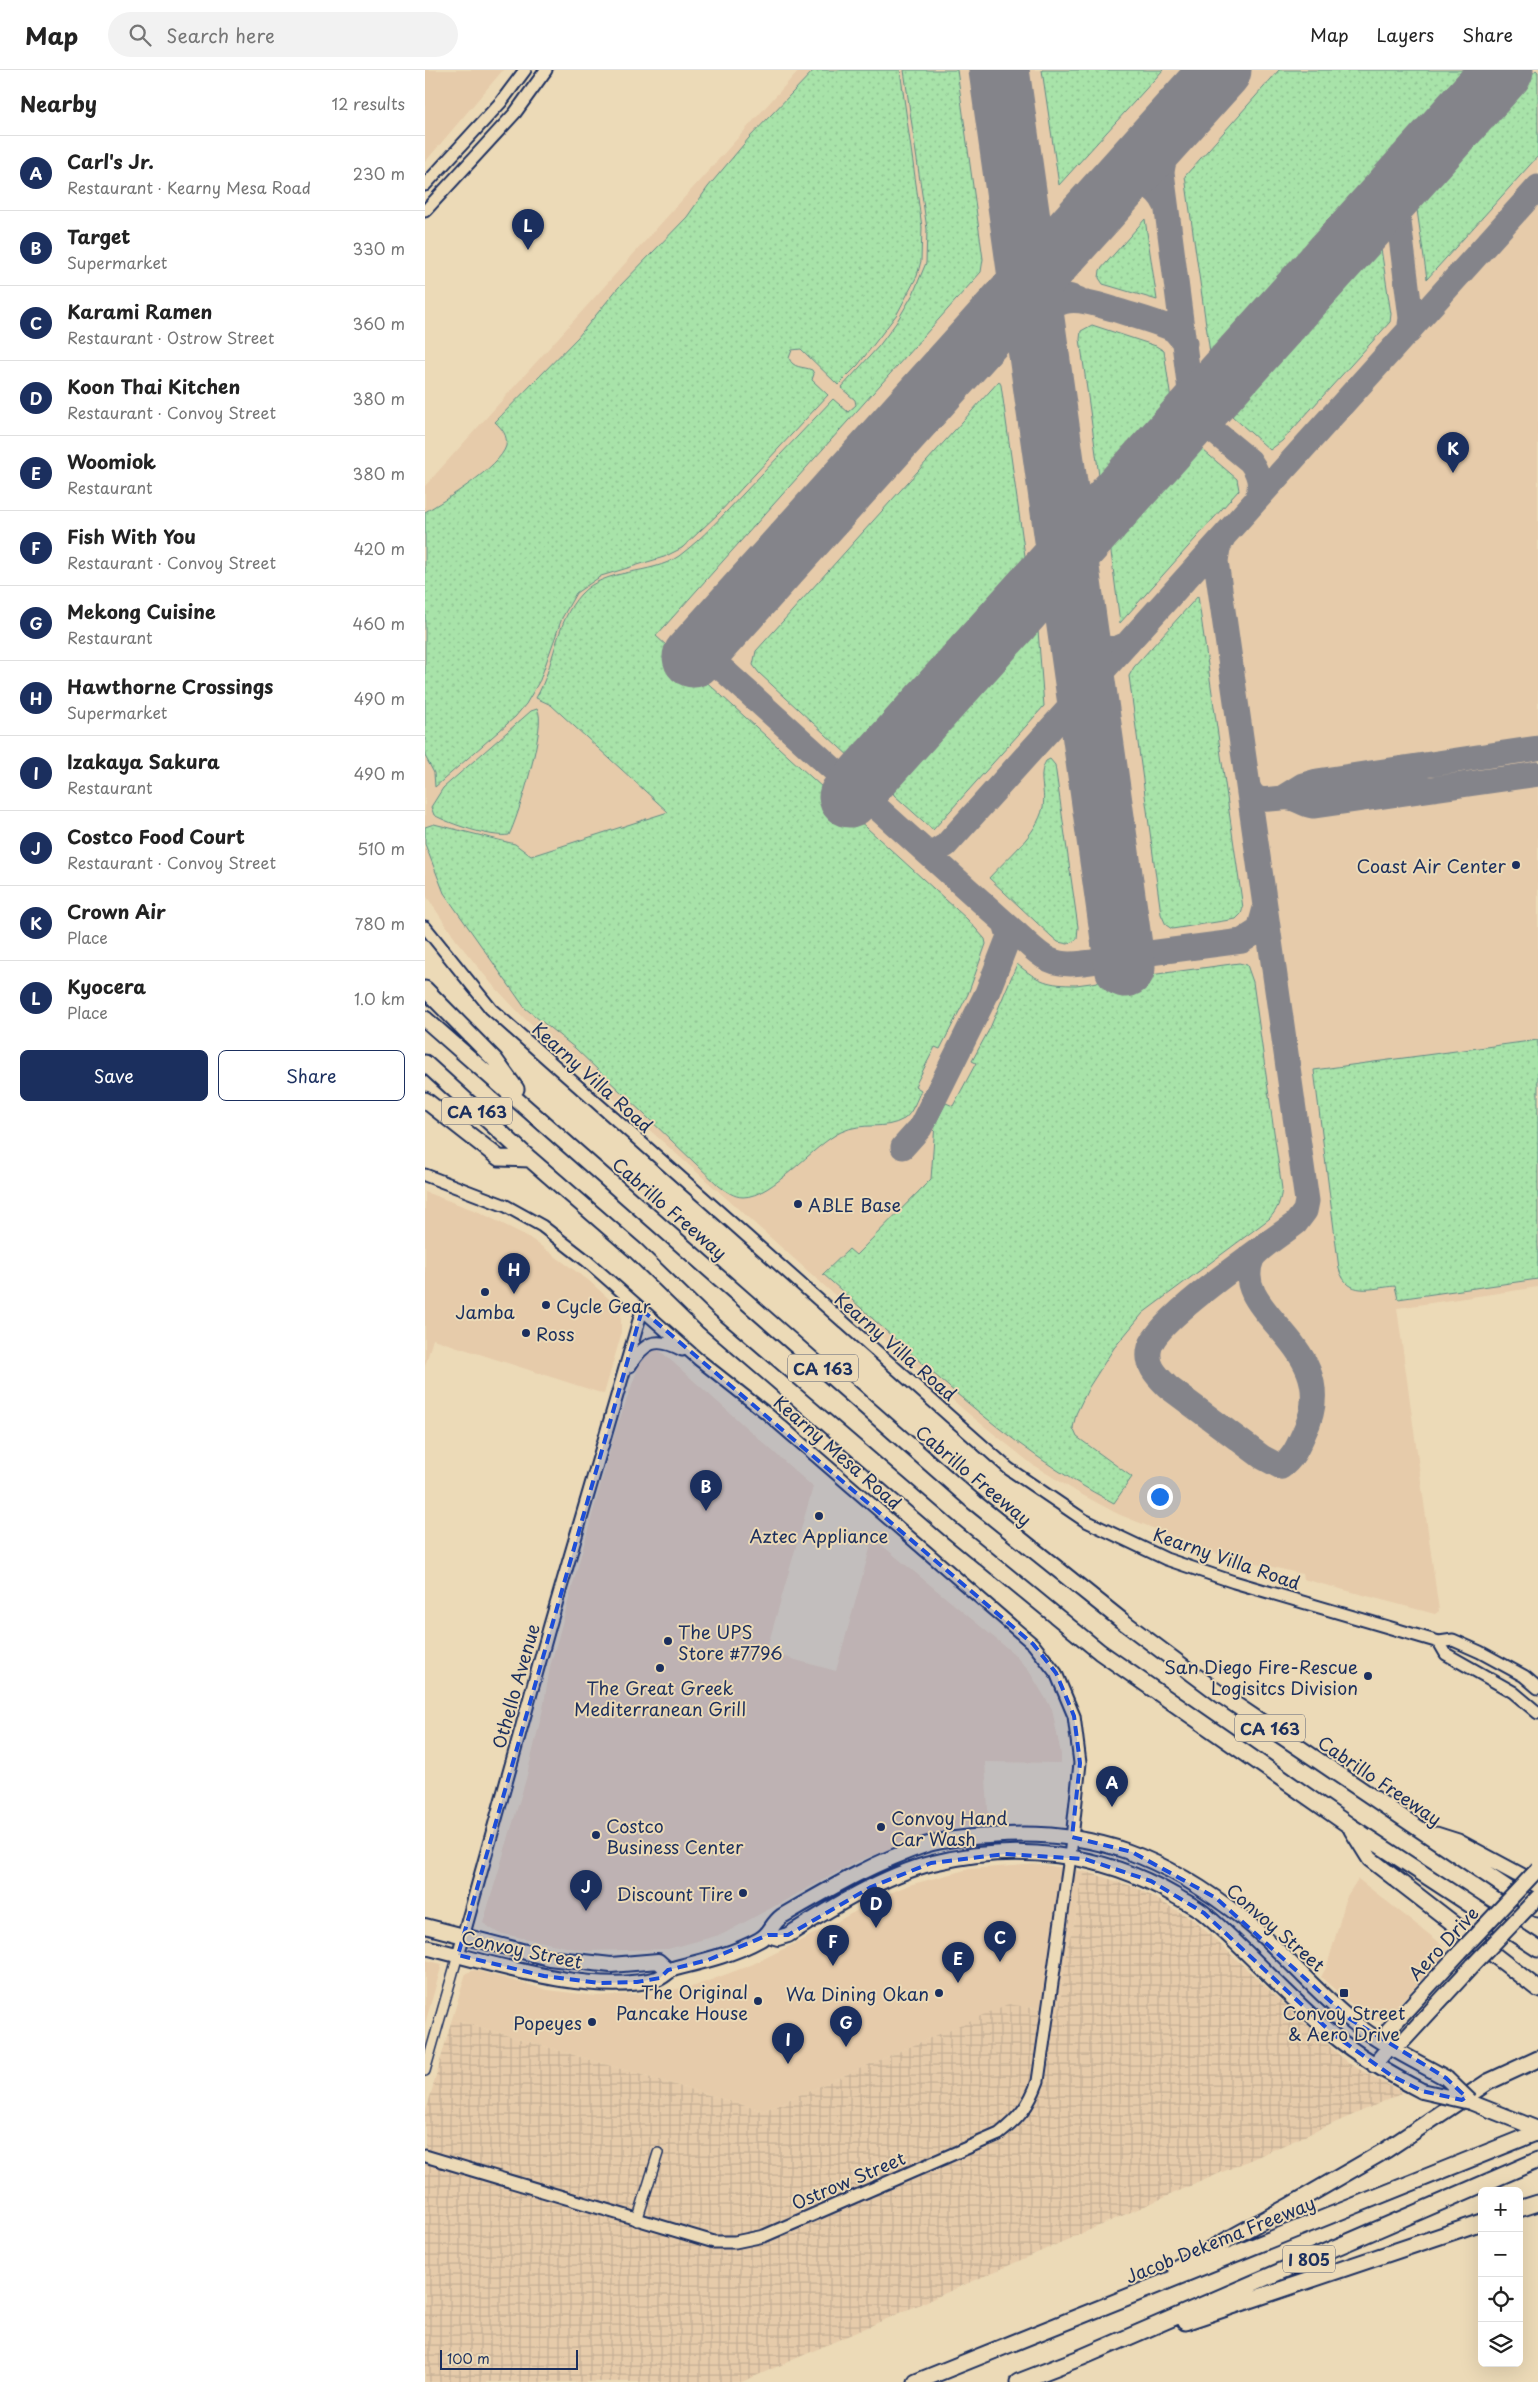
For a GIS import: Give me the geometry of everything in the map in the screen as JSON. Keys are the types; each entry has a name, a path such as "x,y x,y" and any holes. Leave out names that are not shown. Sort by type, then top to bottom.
{"highway":[{"path":"425,989 495,1060 530,1108"},
{"name":"Cabrillo Freeway","path":"425,1019 530,1108 975,1503 1121,1620 1221,1695 1538,1910"},
{"name":"CA 163","path":"425,1063 529,1159 636,1251 715,1327 1018,1586 1100,1652 1350,1826 1538,1949"},
{"path":"425,1100 499,1158 529,1159"},
{"path":"1350,1826 1370,1859 1538,1989"},
{"path":"1423,1831 1459,1842 1538,1885"},
{"path":"1113,2303 1371,2159 1488,2082 1538,2059"},
{"name":"Jacob Dekema Freeway","path":"916,2382 1538,2131"},
{"name":"I 805","path":"1018,2382 1079,2358 1538,2160"},
{"path":"1523,2208 1538,2202"},
{"path":"1079,2358 1478,2223"}],"main road":[{"path":"425,185 501,102 525,70"},
{"path":"425,211 515,113 546,70"},
{"name":"Kearny Villa Road","path":"425,927 491,1009 1009,1469 1049,1498 1084,1520 1166,1559 1234,1582 1439,1642 1453,1640 1480,1652 1524,1676 1538,1688"},
{"name":"Kearny Mesa Road","path":"425,1175 506,1206 542,1226 643,1310 698,1359 765,1412 1033,1644 1056,1673 1074,1716 1080,1748 1070,1856"},
{"name":"Othello Avenue","path":"458,1955 619,1387 643,1310"},
{"path":"619,1387 635,1357 642,1348 650,1344 661,1342 671,1344 698,1359"},
{"path":"1439,1642 1446,1654 1513,1692 1538,1713"},
{"name":"Convoy Street","path":"425,1947 530,1973 599,1983 637,1982 660,1978 669,1970 708,1960 747,1946 768,1935 773,1923 782,1916 863,1869 926,1845 1003,1834 1048,1834 1072,1837 1092,1840 1132,1852 1159,1864 1216,1898 1248,1923 1350,2019 1389,2047 1446,2078 1470,2102"},
{"name":"Convoy Street","path":"768,1935 778,1938 788,1936 871,1887 931,1863 975,1856 1005,1854 1047,1854 1089,1859 1125,1870 1151,1882 1204,1913 1333,2034 1374,2065 1423,2091 1470,2102"},
{"name":"Ostrow Street","path":"425,2156 637,2221 714,2242 735,2242 764,2236 999,2134 1019,2118 1033,2095 1038,2081 1070,1856"},
{"name":"Aero Drive","path":"1389,2047 1389,2029 1538,1870"},
{"name":"Aero Drive","path":"1374,2065 1389,2047 1404,2040 1538,1897"},
{"name":"Convoy Street","path":"425,1926 549,1958 611,1965 658,1961 669,1970"},
{"path":"564,1978 577,1973 623,1975 632,1970 636,1962"},
{"path":"1470,2102 1538,2131"}],"street":[{"name":"Othello Avenue","path":"425,2071 458,1955"},
{"path":"637,2221 658,2153"}],"highlighted area":[{"path":"642,1310 1033,1644 1056,1673 1074,1716 1080,1763 1072,1837 1132,1852 1216,1898 1350,2019 1446,2078 1466,2097 1462,2100 1422,2091 1392,2076 1333,2034 1204,1913 1151,1881 1085,1859 1005,1854 931,1863 871,1887 788,1935 768,1935 708,1960 668,1970 660,1978 637,1982 599,1983 544,1976 458,1955"}],"shaded area":[{"path":"425,70 503,70 425,162"},
{"path":"799,70 1538,70 1538,1287 1397,1308 1439,1611 1435,1614 1303,1579 1302,1574 1217,1554 1118,1514 1033,1465 965,1411 525,1019 491,983 456,940 425,894 425,486"},
{"path":"425,1192 479,1212 527,1236 588,1280 618,1307 621,1313 621,1335 604,1394 433,1339 425,1366"},
{"path":"657,1348 813,1487 766,1652 836,1671 873,1538 1013,1653 1029,1671 1052,1709 1061,1763 985,1762 989,1825 961,1827 919,1838 856,1862 723,1934 668,1949 586,1951 498,1933 483,1923 526,1779 543,1709 550,1667 616,1429 643,1354"},
{"path":"1040,1864 1087,1872 1082,1876 1075,1921 1067,1947 1059,2012 1030,2007 951,2029 763,2111 452,2019 466,1973 474,1970 548,1990 596,1996 654,1993 695,1986 751,1965 822,1930 881,1897 909,1885 969,1869"},
{"path":"1087,1872 1135,1887 1194,1920 1348,2063 1403,2093 742,2382 425,2382 425,2115 452,2019 763,2111 1008,2004 1059,2012 1067,1947 1075,1921 1082,1876"},
{"path":"1358,1879 1448,1949 1440,1961 1382,2021 1370,2021 1321,1977 1327,1966 1347,1896"},
{"path":"425,1960 442,1964 425,2024"}],"green space":[{"path":"814,70 900,70 922,227 921,261 917,276 897,314 858,365 838,385 801,349 792,350 789,358 791,362 796,366 812,370 814,374 812,380 828,395 719,513 682,548 664,557 601,576 576,593 562,618 540,680 526,704 515,717 435,787 434,773 425,756 425,512 470,483 502,454 506,446 506,439 504,432 495,422 578,337 618,288 687,217 708,187 749,138"},
{"path":"904,70 957,70 983,259 981,272 656,636 967,919 985,939 986,944 968,994 940,1049 935,1047 915,1086 921,1090 907,1117 889,1125 858,1127 841,1132 767,1189 755,1195 740,1197 719,1186 575,1048 525,1008 444,893 425,844 425,827 434,824 515,844 531,856 668,812 551,705 536,698 547,672 560,631 572,605 581,594 591,585 603,579 655,567 679,556 713,526 833,399 848,412 856,405 855,400 841,388 879,346 896,323 913,294 926,263 927,229"},
{"path":"1042,70 1163,70 1059,185"},
{"path":"1279,70 1471,70 1211,360 1185,176"},
{"path":"1536,70 1538,72 1538,156 1427,279 1416,203"},
{"path":"1145,219 1157,300 1103,284 1099,278 1100,270"},
{"path":"1380,242 1391,314 1390,322 1282,441 1270,450 1232,416 1232,408"},
{"path":"1092,325 1156,346 1164,351 1171,400 1168,407 1100,483 1080,339 1081,331"},
{"path":"999,381 1025,556 1023,567 857,755 851,758 759,673 753,665 756,651"},
{"path":"1197,445 1237,479 1239,490 1120,623 1110,544"},
{"path":"1198,596 1243,908 1241,914 1236,919 1172,929 1166,925 1161,914 1129,676 1134,667"},
{"path":"1031,626 1035,626 1038,630 1044,706 933,830 894,795 891,787"},
{"path":"537,709 539,731 531,770 509,835 471,830 434,815 431,807 443,788 531,711"},
{"path":"1050,759 1055,765 1078,927 1077,939 1068,944 1058,942 989,878 1035,827 1044,801 1043,767 1046,761"},
{"path":"1239,963 1247,965 1253,982 1282,1189 1280,1198 1277,1209 1269,1219 1143,1313 1114,1348 1089,1387 1076,1414 1073,1428 1077,1437 1132,1477 1114,1503 1035,1455 998,1427 962,1398 823,1274 849,1249 856,1255 931,1179 935,1124 946,1103 953,1106 976,1063 972,1061 990,1028 1017,964 1038,979 1051,983 1076,985"},
{"path":"1538,1040 1538,1279 1398,1299 1395,1286 1361,1289 1354,1288 1348,1284 1339,1269 1314,1070"}],"taxiway":[{"path":"1177,119 1167,143 1162,172 1193,414 1250,461 1259,479 1257,498"},
{"path":"1405,179 1398,192 1397,206 1411,318 1409,332"},
{"path":"1110,194 1126,185 1142,184 1156,191 1166,206"},
{"path":"927,852 935,852 946,845 1538,187"},
{"path":"1362,227 1382,219 1393,223 1399,232"},
{"path":"997,320 1016,305 1034,296 1054,294 1078,299"},
{"path":"1037,340 1048,313 1056,305 1075,301 1099,305 1168,327 1175,331 1185,343"},
{"path":"1223,538 1218,548 1216,561 1307,1201 1305,1211 1296,1223"},
{"path":"1076,618 1085,634 1096,645 1111,649 1128,643"},
{"path":"700,649 843,778 853,781 869,775"},
{"path":"1074,701 1081,679 1083,663"},
{"path":"1282,798 1303,785 1317,781 1538,748"},
{"path":"1248,786 1251,793 1260,799 1290,798 1313,806 1538,774"},
{"path":"869,775 864,786 865,797 1015,932 1013,933"},
{"path":"1015,932 1045,958 1061,963 1083,963 1110,958 1119,945 1120,931 1129,949 1142,954 1242,941 1259,930 1265,908"},
{"path":"903,1147 920,1128 987,993 1009,936 1005,923"},
{"path":"1296,1223 1239,1264 1192,1300 1158,1334 1150,1347 1149,1353 1153,1370 1168,1387 1262,1457 1281,1467 1292,1456 1304,1433 1313,1403 1311,1377 1300,1355 1256,1298 1249,1279 1252,1259 1255,1255 1265,1245 1296,1223"}],"runway":[{"path":"999,70 1125,967"},
{"path":"693,657 1221,70"},
{"path":"849,797 1503,70"}],"place":[{"name":"Kyocera","path":"528,250"},
{"name":"Crown Air","path":"1453,473"},
{"name":"Coast Air Center","path":"1516,865"},
{"name":"ABLE Base","path":"798,1204"},
{"name":"Jamba","path":"485,1292"},
{"name":"Hawthorne Crossings","path":"514,1294"},
{"name":"Cycle Gear","path":"546,1305"},
{"name":"Ross","path":"526,1333"},
{"name":"Target","path":"706,1511"},
{"name":"Aztec Appliance","path":"819,1516"},
{"name":"The UPS Store #7796","path":"668,1641"},
{"name":"The Great Greek Mediterranean Grill","path":"660,1668"},
{"name":"San Diego Fire-Rescue Logisitcs Division","path":"1368,1676"},
{"name":"Carl's Jr.","path":"1112,1807"},
{"name":"Convoy Hand Car Wash","path":"881,1827"},
{"name":"Costco Business Center","path":"596,1835"},
{"name":"Discount Tire","path":"743,1893"},
{"name":"Costco Food Court","path":"586,1911"},
{"name":"Koon Thai Kitchen","path":"876,1928"},
{"name":"Karami Ramen","path":"1000,1962"},
{"name":"Fish With You","path":"833,1966"},
{"name":"Woomiok","path":"958,1983"},
{"name":"Wa Dining Okan","path":"939,1993"},
{"name":"Convoy Street & Aero Drive","path":"1344,1993"},
{"name":"The Original Pancake House","path":"758,2001"},
{"name":"Popeyes","path":"592,2022"},
{"name":"Mekong Cuisine","path":"846,2047"},
{"name":"Izakaya Sakura","path":"788,2064"}]}
